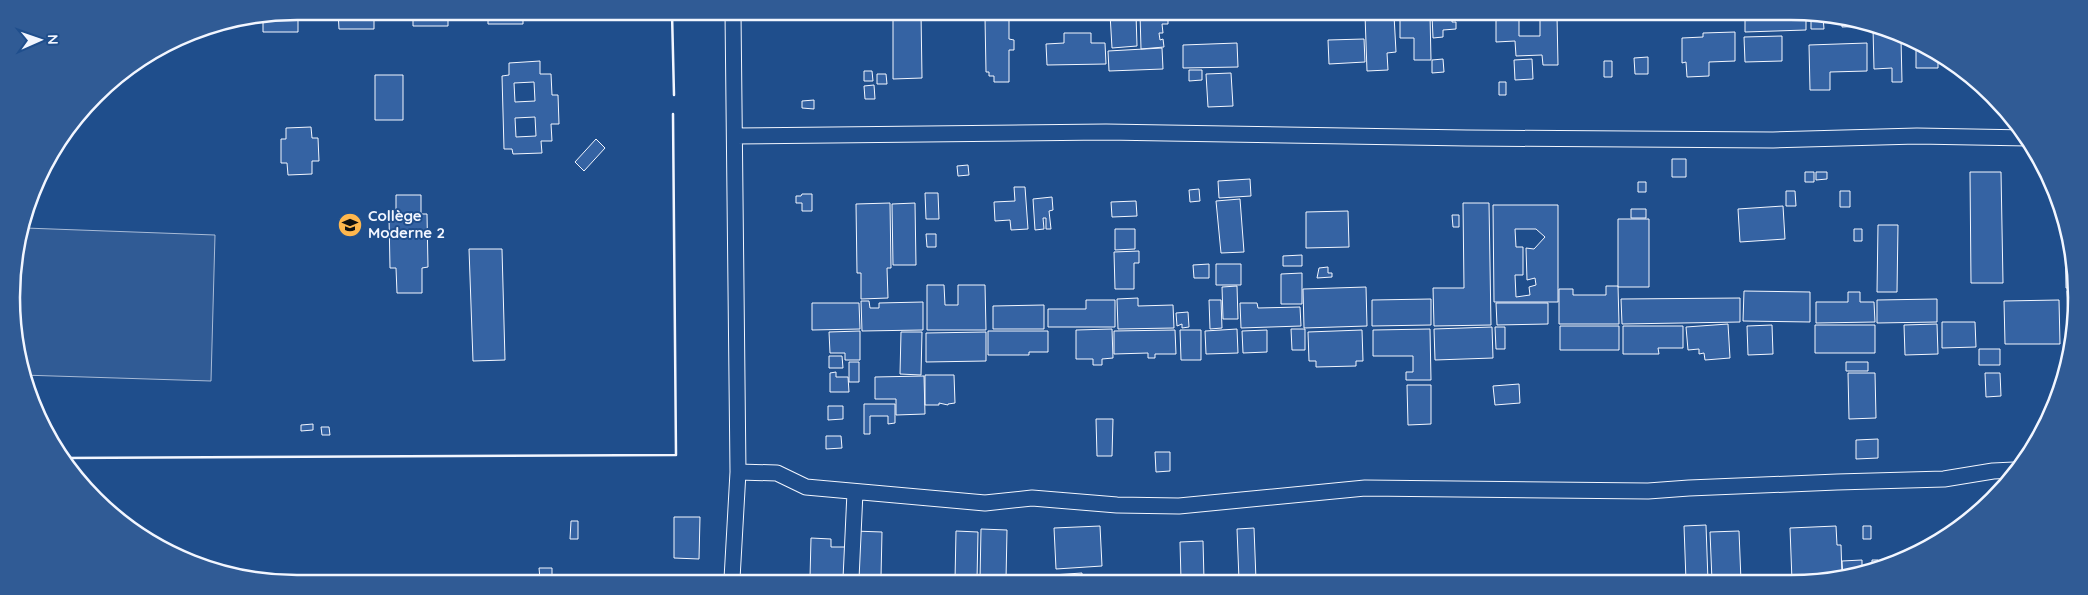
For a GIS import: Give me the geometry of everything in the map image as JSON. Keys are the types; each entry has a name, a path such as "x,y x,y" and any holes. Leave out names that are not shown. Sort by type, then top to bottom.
{"street":[{"path":"732,575 738,472 733,20"},
{"path":"735,136 1106,132 1467,138 1773,140 1917,136 2017,138"},
{"path":"738,472 777,473 806,487 985,503 1032,498 1116,505 1179,506 1365,488 1648,492 1689,488 1827,482 1944,480 2007,470"},
{"path":"851,575 855,492"}],"shaded area":[{"path":"28,228 215,235 211,381 31,375 22,334 20,298 22,261"}],"building":[{"path":"298,20 298,32 263,32 263,22"},
{"path":"338,20 374,20 374,29 339,29"},
{"path":"413,20 448,20 448,26 413,26"},
{"path":"488,20 523,20 523,24 488,24"},
{"path":"893,20 921,20 922,78 893,79"},
{"path":"985,20 1009,20 1009,39 1014,40 1014,50 1009,50 1009,82 994,82 994,76 989,76 989,72 986,72"},
{"path":"1110,20 1136,20 1137,46 1112,48"},
{"path":"1140,20 1168,20 1168,24 1162,24 1163,33 1159,33 1160,40 1163,39 1164,47 1141,49"},
{"path":"1365,20 1394,20 1396,52 1387,53 1388,70 1367,71"},
{"path":"1400,20 1430,20 1431,60 1414,60 1414,38 1400,38"},
{"path":"1432,20 1452,20 1452,22 1456,22 1456,29 1443,30 1443,37 1433,38"},
{"path":"1496,20 1519,20 1519,36 1540,36 1540,20 1557,20 1558,65 1543,65 1542,55 1516,56 1515,41 1496,42"},
{"path":"1745,20 1806,21 1806,30 1745,32"},
{"path":"1811,21 1823,22 1824,29 1811,29"},
{"path":"1735,32 1735,61 1709,62 1709,76 1687,77 1686,62 1682,63 1682,38 1703,37 1703,33"},
{"path":"1064,33 1091,33 1091,43 1105,43 1106,64 1047,65 1046,44 1064,43"},
{"path":"1873,33 1901,43 1902,82 1892,82 1892,68 1874,69"},
{"path":"1782,36 1782,61 1745,62 1744,37"},
{"path":"1364,39 1365,62 1329,64 1328,40"},
{"path":"1237,43 1238,67 1183,68 1183,45"},
{"path":"1867,43 1867,71 1830,72 1830,90 1810,90 1809,45"},
{"path":"1162,48 1163,69 1109,71 1108,51"},
{"path":"1916,50 1938,63 1938,68 1916,68"},
{"path":"1648,57 1648,74 1635,74 1634,58"},
{"path":"1443,59 1444,72 1432,73 1432,60"},
{"path":"1532,59 1533,79 1515,80 1514,60"},
{"path":"540,61 540,74 551,74 552,95 558,95 559,124 551,124 552,141 541,141 542,153 513,154 512,149 504,149 502,76 509,75 509,63","holes":["534,82 535,101 515,102 514,83","535,117 536,136 516,137 515,118"]},
{"path":"1604,61 1612,61 1612,77 1604,77"},
{"path":"1189,70 1202,70 1202,80 1189,81"},
{"path":"864,71 872,71 873,81 864,81"},
{"path":"1231,73 1233,106 1208,107 1206,74"},
{"path":"877,74 886,74 887,84 877,84"},
{"path":"375,75 403,75 403,120 375,120"},
{"path":"1499,82 1506,82 1506,95 1499,95"},
{"path":"874,85 875,99 865,99 864,86"},
{"path":"814,100 814,109 802,108 802,101"},
{"path":"311,127 312,138 318,138 319,161 312,161 312,174 288,175 287,163 281,163 281,139 286,139 286,128"},
{"path":"596,139 605,148 584,171 575,162"},
{"path":"1672,159 1686,159 1686,177 1672,177"},
{"path":"968,165 969,175 958,176 957,166"},
{"path":"1805,172 1814,172 1814,182 1805,182"},
{"path":"1816,172 1827,172 1827,179 1816,180"},
{"path":"1970,172 2001,172 2003,283 1971,283"},
{"path":"1250,179 1251,196 1219,198 1218,181"},
{"path":"1638,182 1646,182 1646,192 1638,192"},
{"path":"1014,187 1025,187 1028,229 1011,230 1010,220 995,221 994,202 1015,201"},
{"path":"1199,189 1200,201 1190,202 1189,190"},
{"path":"1786,191 1795,191 1796,206 1786,206"},
{"path":"1840,191 1850,191 1850,207 1840,207"},
{"path":"925,193 938,193 939,219 926,219"},
{"path":"802,194 812,194 812,211 802,211 802,203 796,203 796,196 801,196"},
{"path":"396,195 421,195 421,214 427,214 428,267 422,268 422,293 397,293 396,268 390,268 389,217 396,217"},
{"path":"1052,197 1053,210 1049,211 1051,229 1046,229 1046,218 1043,218 1044,229 1035,230 1033,199"},
{"path":"1240,199 1244,252 1221,253 1216,201"},
{"path":"1136,201 1137,216 1112,217 1111,202"},
{"path":"890,203 891,268 887,268 888,298 861,299 861,273 857,273 856,204"},
{"path":"915,203 916,265 893,265 892,204"},
{"path":"1463,203 1489,203 1491,325 1434,326 1433,288 1464,288"},
{"path":"1493,205 1558,205 1558,302 1494,302","holes":["1515,229 1536,229 1545,237 1534,249 1526,248 1527,280 1535,278 1536,285 1529,287 1530,295 1516,297 1515,275 1523,275 1523,247 1516,247"]},
{"path":"1783,206 1785,239 1740,242 1738,209"},
{"path":"1631,209 1646,209 1646,218 1631,218"},
{"path":"1348,211 1349,247 1306,248 1306,212"},
{"path":"1452,215 1459,215 1459,227 1453,227"},
{"path":"1618,219 1649,219 1649,287 1618,287"},
{"path":"1878,225 1898,225 1897,292 1877,292"},
{"path":"1115,229 1135,229 1135,249 1115,250"},
{"path":"1854,229 1862,229 1862,241 1854,241"},
{"path":"926,234 936,234 936,247 927,247"},
{"path":"469,249 502,249 505,360 473,361"},
{"path":"1139,251 1139,263 1134,263 1134,289 1115,289 1114,252"},
{"path":"1302,255 1302,266 1283,266 1283,256"},
{"path":"2066,258 2067,288 2066,288"},
{"path":"1209,264 1209,278 1194,278 1193,265"},
{"path":"1216,264 1241,264 1241,285 1216,285"},
{"path":"1328,267 1328,273 1332,273 1332,277 1317,278 1319,268"},
{"path":"1302,273 1302,304 1281,304 1281,274"},
{"path":"927,285 944,285 945,305 958,305 958,285 985,285 986,330 927,330"},
{"path":"1237,286 1238,319 1223,319 1222,287"},
{"path":"1606,286 1618,286 1619,324 1559,324 1559,289 1573,289 1573,295 1606,295"},
{"path":"1366,287 1367,326 1304,328 1303,289"},
{"path":"1744,291 1810,292 1810,322 1743,321"},
{"path":"1848,292 1860,292 1860,302 1874,302 1875,322 1816,323 1816,302 1848,302"},
{"path":"1138,298 1138,306 1173,305 1174,328 1118,329 1117,299"},
{"path":"1740,298 1740,322 1622,324 1621,299"},
{"path":"1431,299 1431,325 1372,326 1372,300"},
{"path":"1937,299 1937,322 1877,323 1877,300"},
{"path":"1086,300 1115,300 1115,327 1048,327 1048,309 1086,309"},
{"path":"1209,300 1221,300 1222,328 1210,329"},
{"path":"2059,300 2060,344 2005,344 2004,301"},
{"path":"861,301 869,301 870,308 879,308 879,303 923,302 923,330 862,331"},
{"path":"812,303 859,303 860,329 812,330"},
{"path":"1240,303 1257,303 1258,308 1300,307 1301,326 1241,328"},
{"path":"1496,303 1548,303 1548,324 1497,325"},
{"path":"1044,305 1044,329 993,329 993,306"},
{"path":"1188,312 1189,327 1182,328 1182,324 1177,326 1176,313"},
{"path":"1942,322 1975,322 1976,347 1942,348"},
{"path":"1728,324 1730,358 1705,360 1704,353 1699,354 1699,349 1688,350 1686,327"},
{"path":"1937,324 1938,354 1905,355 1904,325"},
{"path":"1772,325 1773,354 1748,355 1747,326"},
{"path":"1815,325 1875,325 1875,353 1815,353"},
{"path":"1560,326 1619,326 1619,350 1560,350"},
{"path":"1623,326 1683,326 1683,348 1658,348 1659,354 1623,354"},
{"path":"1492,327 1493,358 1435,360 1434,329"},
{"path":"1495,327 1505,327 1505,349 1496,349"},
{"path":"1112,329 1113,358 1102,359 1102,365 1093,365 1093,359 1076,359 1076,330"},
{"path":"1237,329 1238,353 1206,354 1205,331"},
{"path":"1291,329 1305,329 1305,350 1292,350"},
{"path":"1430,329 1431,380 1406,380 1406,372 1413,372 1413,356 1373,356 1373,330"},
{"path":"1175,330 1176,354 1155,354 1155,358 1148,358 1148,353 1114,354 1114,331"},
{"path":"1180,330 1201,330 1201,360 1181,360"},
{"path":"1267,330 1267,352 1243,353 1242,331"},
{"path":"1362,330 1363,361 1356,361 1356,366 1316,367 1316,361 1309,361 1308,332"},
{"path":"860,331 860,360 845,360 845,353 830,353 829,332"},
{"path":"988,331 1048,331 1048,352 1029,352 1029,355 988,355"},
{"path":"901,332 922,332 921,375 900,374"},
{"path":"986,332 986,361 926,362 926,333"},
{"path":"1979,349 2000,349 2000,365 1979,365"},
{"path":"829,356 842,356 843,368 829,368"},
{"path":"849,362 859,362 859,382 849,382"},
{"path":"1846,362 1868,362 1868,371 1846,371"},
{"path":"836,372 836,377 848,377 849,392 830,392 830,373"},
{"path":"1848,373 1875,373 1876,418 1849,419"},
{"path":"1985,373 2000,373 2001,396 1986,397"},
{"path":"925,375 954,375 955,403 948,405 939,403 939,405 925,405"},
{"path":"924,376 925,414 896,415 896,399 875,399 875,377"},
{"path":"1519,384 1520,403 1495,405 1493,386"},
{"path":"1407,385 1431,385 1431,424 1408,425"},
{"path":"864,404 895,404 895,423 888,424 888,416 870,416 870,434 864,434"},
{"path":"828,406 843,406 843,419 828,420"},
{"path":"1096,419 1113,419 1112,456 1097,456"},
{"path":"313,424 313,430 301,431 301,425"},
{"path":"321,427 329,427 330,435 322,435"},
{"path":"826,436 841,436 842,448 826,449"},
{"path":"1878,439 1878,458 1856,459 1856,440"},
{"path":"1155,452 1170,452 1170,471 1156,472"},
{"path":"674,517 700,517 699,559 674,558"},
{"path":"571,521 578,521 578,539 570,539"},
{"path":"1706,525 1708,575 1686,575 1684,526"},
{"path":"1100,526 1102,566 1056,569 1054,528"},
{"path":"1836,526 1837,545 1841,545 1842,571 1792,575 1790,528"},
{"path":"1863,526 1871,526 1871,539 1863,539"},
{"path":"1254,528 1256,575 1239,575 1237,529"},
{"path":"981,529 1007,530 1006,575 980,575"},
{"path":"854,531 882,532 881,575 853,575"},
{"path":"956,531 978,532 977,575 955,575"},
{"path":"1739,531 1741,575 1712,575 1710,532"},
{"path":"811,538 831,539 831,547 846,547 846,575 810,575"},
{"path":"1203,541 1204,575 1181,575 1180,542"},
{"path":"1862,560 1862,566 1843,570 1842,561"},
{"path":"539,568 552,568 552,575 540,575"},
{"path":"1082,573 1082,575 1052,575"}],"wall":[{"path":"672,20 674,95"},
{"path":"71,458 676,455 673,114"}],"place":[{"name":"Collège Moderne 2","path":"350,225"}]}
